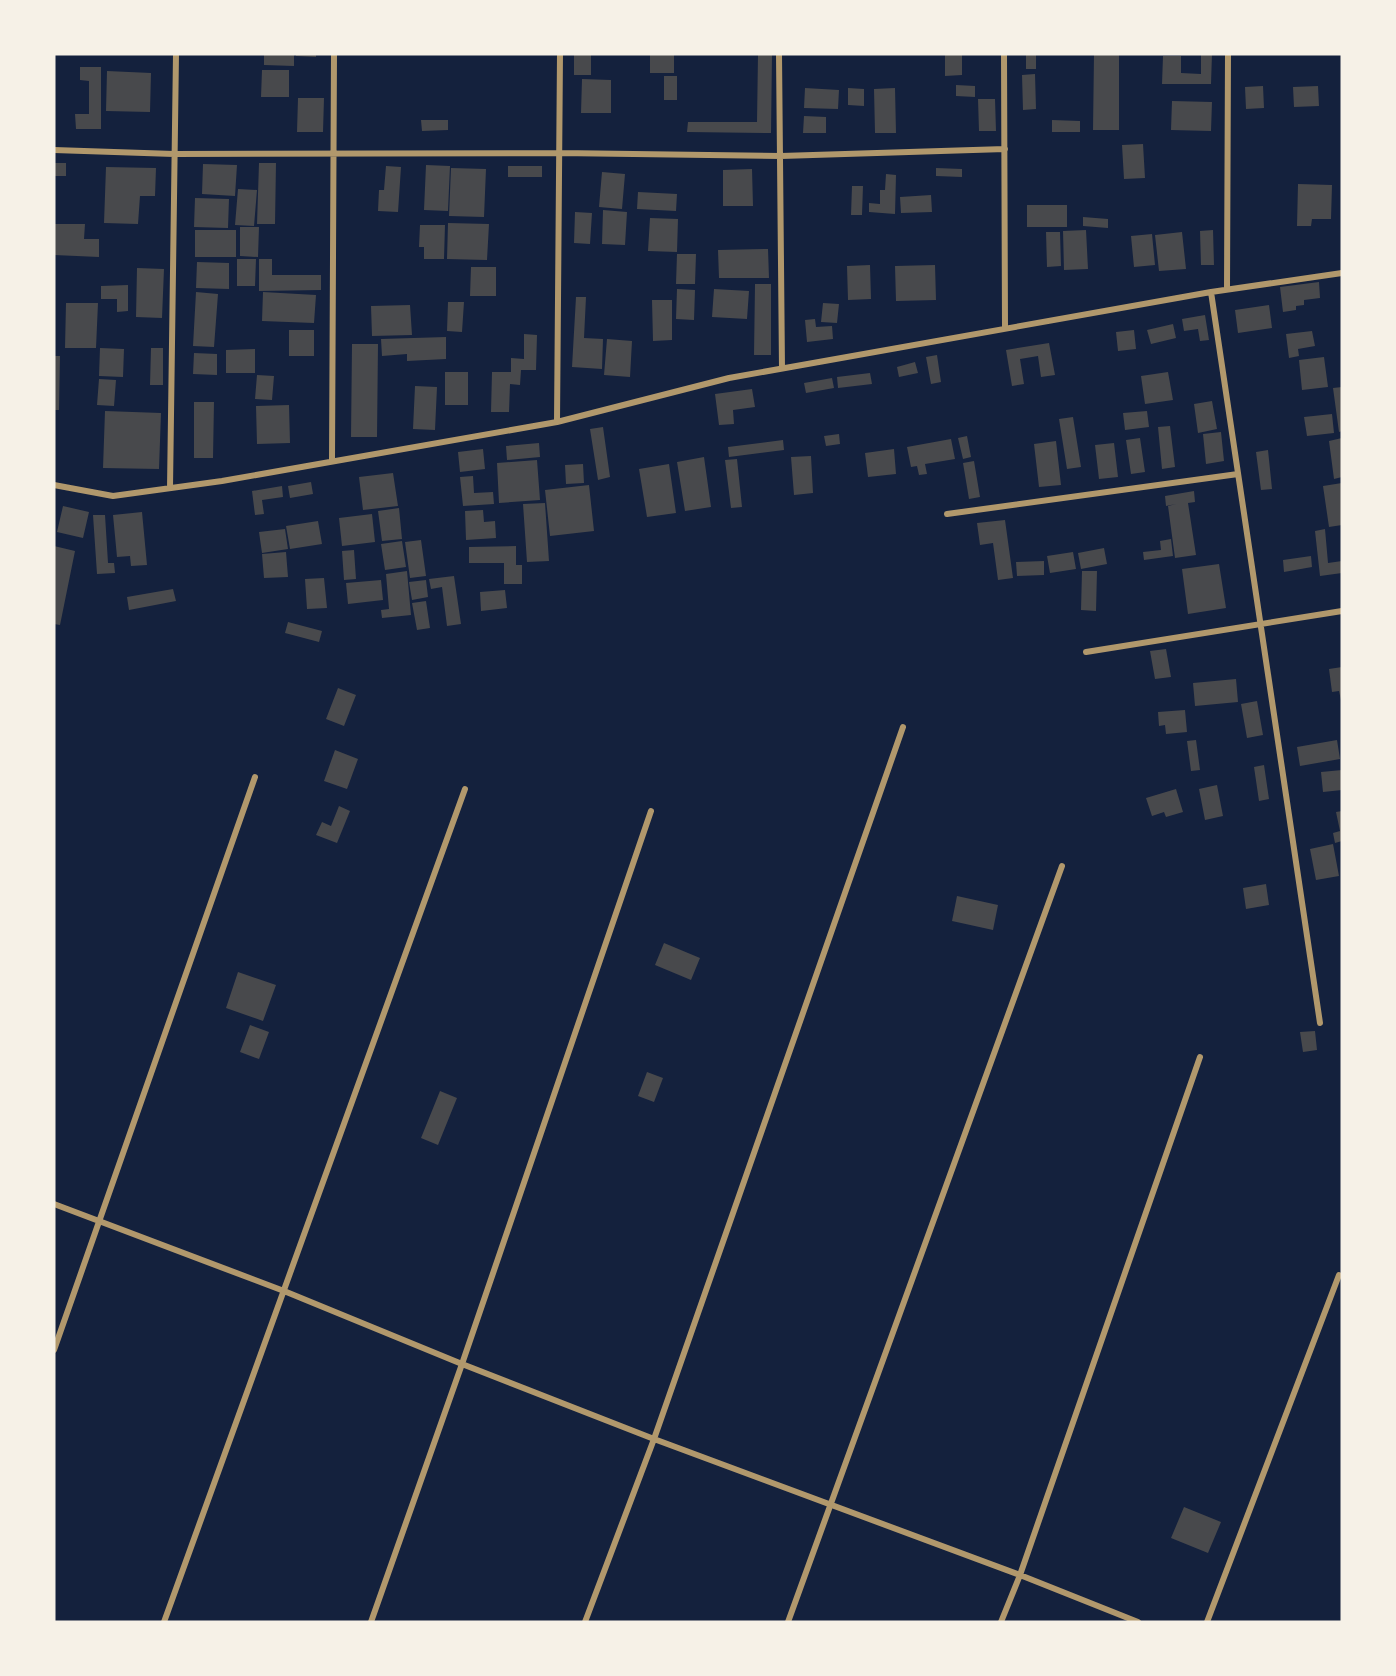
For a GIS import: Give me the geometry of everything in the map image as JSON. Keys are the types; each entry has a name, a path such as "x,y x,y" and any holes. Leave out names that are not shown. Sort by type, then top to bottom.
{"street":[{"path":"170,488 176,54"},
{"path":"332,461 334,54"},
{"path":"557,422 560,54"},
{"path":"779,54 782,368"},
{"path":"1004,54 1005,328"},
{"path":"1227,289 1228,54"},
{"path":"54,150 174,154 559,153 781,156 1005,149"},
{"path":"54,485 113,495 222,481 557,422 729,378 782,368 1211,291 1342,273"},
{"path":"1211,291 1320,1023"},
{"path":"947,514 1238,474"},
{"path":"1086,652 1342,611"},
{"path":"585,1622 654,1438 903,727"},
{"path":"54,1350 255,777"},
{"path":"164,1622 465,789"},
{"path":"371,1622 462,1364 651,811"},
{"path":"788,1622 1062,866"},
{"path":"1001,1622 1020,1575 1200,1057"},
{"path":"54,1204 284,1291 462,1364 1020,1575 1138,1622"},
{"path":"1207,1622 1339,1275"}],"building":[{"path":"264,54 294,54 294,66 264,65"},
{"path":"296,54 316,54 316,57 296,56"},
{"path":"574,54 591,54 591,75 574,75"},
{"path":"650,54 674,54 674,73 650,73"},
{"path":"758,54 772,54 771,133 687,132 688,122 757,122"},
{"path":"945,54 962,54 962,75 945,76"},
{"path":"1026,54 1036,54 1036,69 1026,69"},
{"path":"1094,54 1119,54 1119,130 1093,130"},
{"path":"1201,54 1212,54 1211,84 1162,84 1163,56 1181,56 1181,73 1201,74"},
{"path":"80,67 101,67 101,129 76,129 75,114 89,114 89,81 80,80"},
{"path":"262,70 289,70 289,97 261,97"},
{"path":"107,71 151,73 150,112 106,111"},
{"path":"1035,74 1036,109 1023,110 1022,75"},
{"path":"664,76 677,76 677,100 664,100"},
{"path":"582,79 611,80 611,113 581,113"},
{"path":"956,85 975,86 975,97 956,96"},
{"path":"1263,86 1264,108 1246,109 1245,87"},
{"path":"1318,86 1319,106 1294,107 1293,87"},
{"path":"805,88 839,90 838,109 804,108"},
{"path":"848,88 864,89 864,106 848,105"},
{"path":"895,88 896,133 875,133 874,89"},
{"path":"298,98 324,98 323,132 297,132"},
{"path":"978,99 995,99 996,131 979,131"},
{"path":"1172,101 1212,102 1211,131 1171,130"},
{"path":"804,116 826,117 826,133 803,133"},
{"path":"421,120 448,120 448,130 422,131"},
{"path":"1052,120 1080,121 1080,132 1052,132"},
{"path":"1143,144 1145,178 1124,179 1122,145"},
{"path":"54,163 66,163 66,176 54,176"},
{"path":"259,163 276,163 275,224 257,224"},
{"path":"203,164 237,165 235,196 202,194"},
{"path":"426,165 450,166 448,211 424,210"},
{"path":"386,166 401,167 398,212 378,211 379,190 384,190"},
{"path":"508,166 542,166 542,177 508,177"},
{"path":"106,167 156,168 155,196 140,196 138,224 104,223"},
{"path":"451,168 486,169 484,217 449,216"},
{"path":"936,168 962,169 962,177 936,176"},
{"path":"752,169 753,206 723,206 723,170"},
{"path":"602,172 625,174 622,209 599,207"},
{"path":"886,174 896,175 895,214 869,212 869,203 880,204 880,190 885,190"},
{"path":"1298,184 1332,185 1331,219 1312,219 1311,226 1297,226"},
{"path":"852,186 863,186 862,215 851,215"},
{"path":"238,189 257,190 254,226 235,225"},
{"path":"638,192 677,194 676,211 637,209"},
{"path":"931,195 932,212 901,213 900,197"},
{"path":"195,198 229,199 228,228 194,227"},
{"path":"1027,205 1067,205 1067,227 1027,227"},
{"path":"603,210 627,212 625,245 602,244"},
{"path":"575,212 592,213 590,244 574,243"},
{"path":"1083,217 1108,219 1108,228 1083,226"},
{"path":"650,218 678,219 677,252 648,251"},
{"path":"448,223 489,224 487,260 447,259"},
{"path":"54,224 85,224 84,239 99,239 99,257 54,255"},
{"path":"420,225 445,225 444,259 424,259 424,247 419,247"},
{"path":"240,227 259,227 258,257 240,256"},
{"path":"195,230 236,230 236,257 195,257"},
{"path":"1086,230 1088,269 1064,270 1063,231"},
{"path":"1213,230 1214,265 1201,265 1200,231"},
{"path":"1046,232 1060,232 1061,266 1047,267"},
{"path":"1182,232 1186,269 1159,271 1155,235"},
{"path":"1152,234 1155,265 1134,267 1131,236"},
{"path":"768,249 769,278 719,278 718,250"},
{"path":"677,254 696,254 695,284 676,284"},
{"path":"237,259 256,259 255,286 237,286"},
{"path":"259,259 272,259 272,275 321,275 321,290 259,291"},
{"path":"197,262 229,263 229,289 196,288"},
{"path":"870,265 871,299 848,300 847,266"},
{"path":"935,265 936,300 896,301 895,266"},
{"path":"471,267 496,267 496,296 470,296"},
{"path":"137,268 164,269 162,318 136,317"},
{"path":"1319,282 1320,298 1304,300 1304,305 1296,306 1296,310 1283,312 1280,287"},
{"path":"755,284 771,284 771,355 754,355"},
{"path":"128,285 128,311 117,312 117,299 101,299 101,286"},
{"path":"677,289 695,290 694,320 676,319"},
{"path":"714,289 749,291 747,319 712,317"},
{"path":"196,292 218,294 214,347 193,346"},
{"path":"263,292 316,295 314,323 262,321"},
{"path":"576,297 586,297 584,338 603,339 602,369 572,367"},
{"path":"652,300 672,300 672,340 653,341"},
{"path":"448,302 464,302 462,332 447,331"},
{"path":"66,303 98,303 96,348 65,348"},
{"path":"823,303 839,304 837,323 821,322"},
{"path":"410,305 412,335 372,336 371,306"},
{"path":"1269,305 1272,328 1238,333 1235,310"},
{"path":"1205,315 1209,340 1200,341 1198,329 1184,331 1182,319"},
{"path":"815,319 816,327 832,326 833,339 807,342 805,320"},
{"path":"1173,324 1176,338 1151,344 1147,330"},
{"path":"289,330 314,330 314,356 289,356"},
{"path":"1134,330 1136,349 1118,351 1116,332"},
{"path":"1312,331 1315,346 1298,349 1299,356 1289,358 1286,334"},
{"path":"524,334 537,335 536,370 521,370 520,385 510,384 509,412 491,412 492,372 511,372 511,358 524,359"},
{"path":"446,337 446,359 407,361 407,354 382,356 381,339"},
{"path":"607,339 632,341 630,377 604,375"},
{"path":"1049,343 1055,375 1041,377 1038,356 1020,359 1024,384 1012,386 1006,350"},
{"path":"352,344 378,344 377,437 351,437"},
{"path":"100,348 124,349 123,377 99,376"},
{"path":"151,348 163,348 163,385 150,385"},
{"path":"255,349 255,373 226,373 226,350"},
{"path":"194,353 217,354 217,375 193,374"},
{"path":"937,355 941,382 931,384 926,357"},
{"path":"54,356 60,356 59,410 54,410"},
{"path":"1324,357 1328,387 1302,390 1299,360"},
{"path":"915,362 918,373 899,377 897,367"},
{"path":"445,372 468,372 468,405 445,405"},
{"path":"1168,372 1173,400 1145,404 1141,376"},
{"path":"870,373 872,384 838,388 837,377"},
{"path":"257,375 274,376 272,400 255,399"},
{"path":"832,378 834,388 806,393 804,383"},
{"path":"99,379 116,380 114,406 97,405"},
{"path":"415,386 437,387 435,430 413,429"},
{"path":"1342,387 1342,431 1339,432 1333,388"},
{"path":"752,389 755,407 733,410 734,424 719,425 715,394"},
{"path":"1212,401 1217,429 1198,433 1194,404"},
{"path":"194,402 214,402 213,458 194,458"},
{"path":"289,405 290,443 257,444 256,406"},
{"path":"105,411 161,413 159,469 103,468"},
{"path":"1147,411 1149,427 1125,430 1123,413"},
{"path":"1332,414 1334,433 1307,436 1304,417"},
{"path":"1073,417 1081,467 1067,469 1059,419"},
{"path":"1170,426 1175,467 1162,469 1158,427"},
{"path":"603,427 610,477 598,480 590,429"},
{"path":"1221,432 1224,461 1206,464 1203,434"},
{"path":"839,434 840,444 826,446 824,436"},
{"path":"967,436 971,457 963,459 958,438"},
{"path":"1140,438 1145,472 1131,474 1126,440"},
{"path":"1342,438 1342,477 1334,479 1329,441"},
{"path":"951,439 955,459 925,464 927,474 919,475 917,466 911,467 907,447"},
{"path":"783,440 784,450 729,457 728,447"},
{"path":"1056,441 1061,485 1039,487 1034,444"},
{"path":"539,443 540,457 507,460 506,446"},
{"path":"1114,443 1118,477 1099,479 1095,445"},
{"path":"483,449 485,469 460,472 458,452"},
{"path":"894,449 896,474 868,477 865,453"},
{"path":"1268,450 1272,489 1261,490 1256,452"},
{"path":"811,456 813,493 794,495 791,457"},
{"path":"704,457 711,507 685,511 677,462"},
{"path":"737,459 742,507 731,508 725,460"},
{"path":"537,460 540,500 499,503 497,463"},
{"path":"974,461 980,497 969,499 963,463"},
{"path":"583,464 584,483 566,484 565,465"},
{"path":"669,464 676,513 647,517 639,469"},
{"path":"393,473 398,506 363,510 359,477"},
{"path":"473,476 474,493 493,492 494,504 463,506 460,477"},
{"path":"311,482 313,494 290,498 288,486"},
{"path":"1342,483 1342,525 1329,527 1323,486"},
{"path":"589,485 594,531 550,536 545,490"},
{"path":"282,486 283,497 262,500 264,514 255,515 252,491"},
{"path":"1194,491 1195,502 1188,503 1196,555 1175,558 1168,506 1176,504 1166,506 1165,496"},
{"path":"545,503 549,561 527,562 523,504"},
{"path":"63,506 89,512 83,538 57,532"},
{"path":"399,508 402,539 382,541 378,511"},
{"path":"483,510 484,522 495,521 496,538 466,540 465,511"},
{"path":"142,512 147,565 131,566 130,556 117,557 113,515"},
{"path":"372,514 375,542 342,546 339,518"},
{"path":"93,515 105,515 108,563 114,563 115,573 97,574"},
{"path":"1005,520 1013,578 998,580 993,543 980,545 977,523"},
{"path":"318,521 322,544 290,549 286,526"},
{"path":"285,529 288,549 262,553 259,532"},
{"path":"1325,529 1328,563 1342,561 1342,573 1320,576 1315,531"},
{"path":"1171,539 1173,556 1144,560 1143,552 1161,550 1160,541"},
{"path":"421,540 426,576 410,578 405,542"},
{"path":"402,541 406,567 385,570 381,544"},
{"path":"54,546 75,551 60,625 54,624"},
{"path":"516,546 516,565 522,565 522,584 504,584 504,563 469,563 469,547"},
{"path":"1104,548 1107,564 1081,569 1078,553"},
{"path":"354,550 356,579 344,580 342,551"},
{"path":"286,552 288,577 264,578 262,554"},
{"path":"1073,552 1076,569 1050,573 1047,556"},
{"path":"1311,556 1312,567 1284,572 1283,560"},
{"path":"1044,561 1044,575 1017,576 1016,562"},
{"path":"1219,564 1226,608 1188,614 1182,569"},
{"path":"407,571 411,615 382,618 381,610 389,609 386,574"},
{"path":"1082,571 1097,571 1096,611 1081,610"},
{"path":"454,576 461,624 447,626 442,587 431,589 429,579"},
{"path":"324,578 327,608 307,609 305,579"},
{"path":"381,580 383,600 348,604 346,583"},
{"path":"426,580 428,597 412,600 409,582"},
{"path":"173,589 176,601 129,610 127,597"},
{"path":"505,590 507,608 481,611 480,592"},
{"path":"426,601 430,628 417,630 412,603"},
{"path":"288,622 322,631 319,642 285,633"},
{"path":"1166,649 1171,677 1155,679 1150,651"},
{"path":"1342,667 1341,700 1339,691 1332,692 1329,669"},
{"path":"1236,679 1238,702 1195,706 1193,683"},
{"path":"338,688 356,695 344,726 326,719"},
{"path":"1257,701 1263,735 1247,738 1241,704"},
{"path":"1185,710 1187,732 1166,734 1165,725 1159,726 1158,712"},
{"path":"1196,740 1200,770 1191,771 1187,741"},
{"path":"1337,740 1340,759 1300,766 1297,747"},
{"path":"335,750 358,759 347,789 324,781"},
{"path":"1264,765 1269,799 1259,801 1254,767"},
{"path":"1342,770 1342,790 1323,792 1321,772"},
{"path":"1217,785 1223,816 1205,820 1199,789"},
{"path":"1176,789 1183,812 1166,817 1164,812 1152,816 1146,798"},
{"path":"339,806 350,811 337,843 316,835 322,822 331,826"},
{"path":"1342,811 1342,841 1335,843 1333,833 1340,831 1336,812"},
{"path":"1333,844 1339,876 1316,880 1310,849"},
{"path":"1266,884 1269,905 1246,909 1243,888"},
{"path":"957,896 998,905 993,930 952,921"},
{"path":"664,943 700,958 691,980 655,965"},
{"path":"238,972 276,985 263,1021 226,1008"},
{"path":"250,1025 269,1032 259,1059 240,1052"},
{"path":"1315,1031 1317,1050 1303,1052 1300,1032"},
{"path":"647,1072 663,1078 654,1102 638,1096"},
{"path":"440,1091 457,1098 438,1145 421,1138"},
{"path":"1184,1507 1221,1522 1208,1553 1171,1538"}]}
